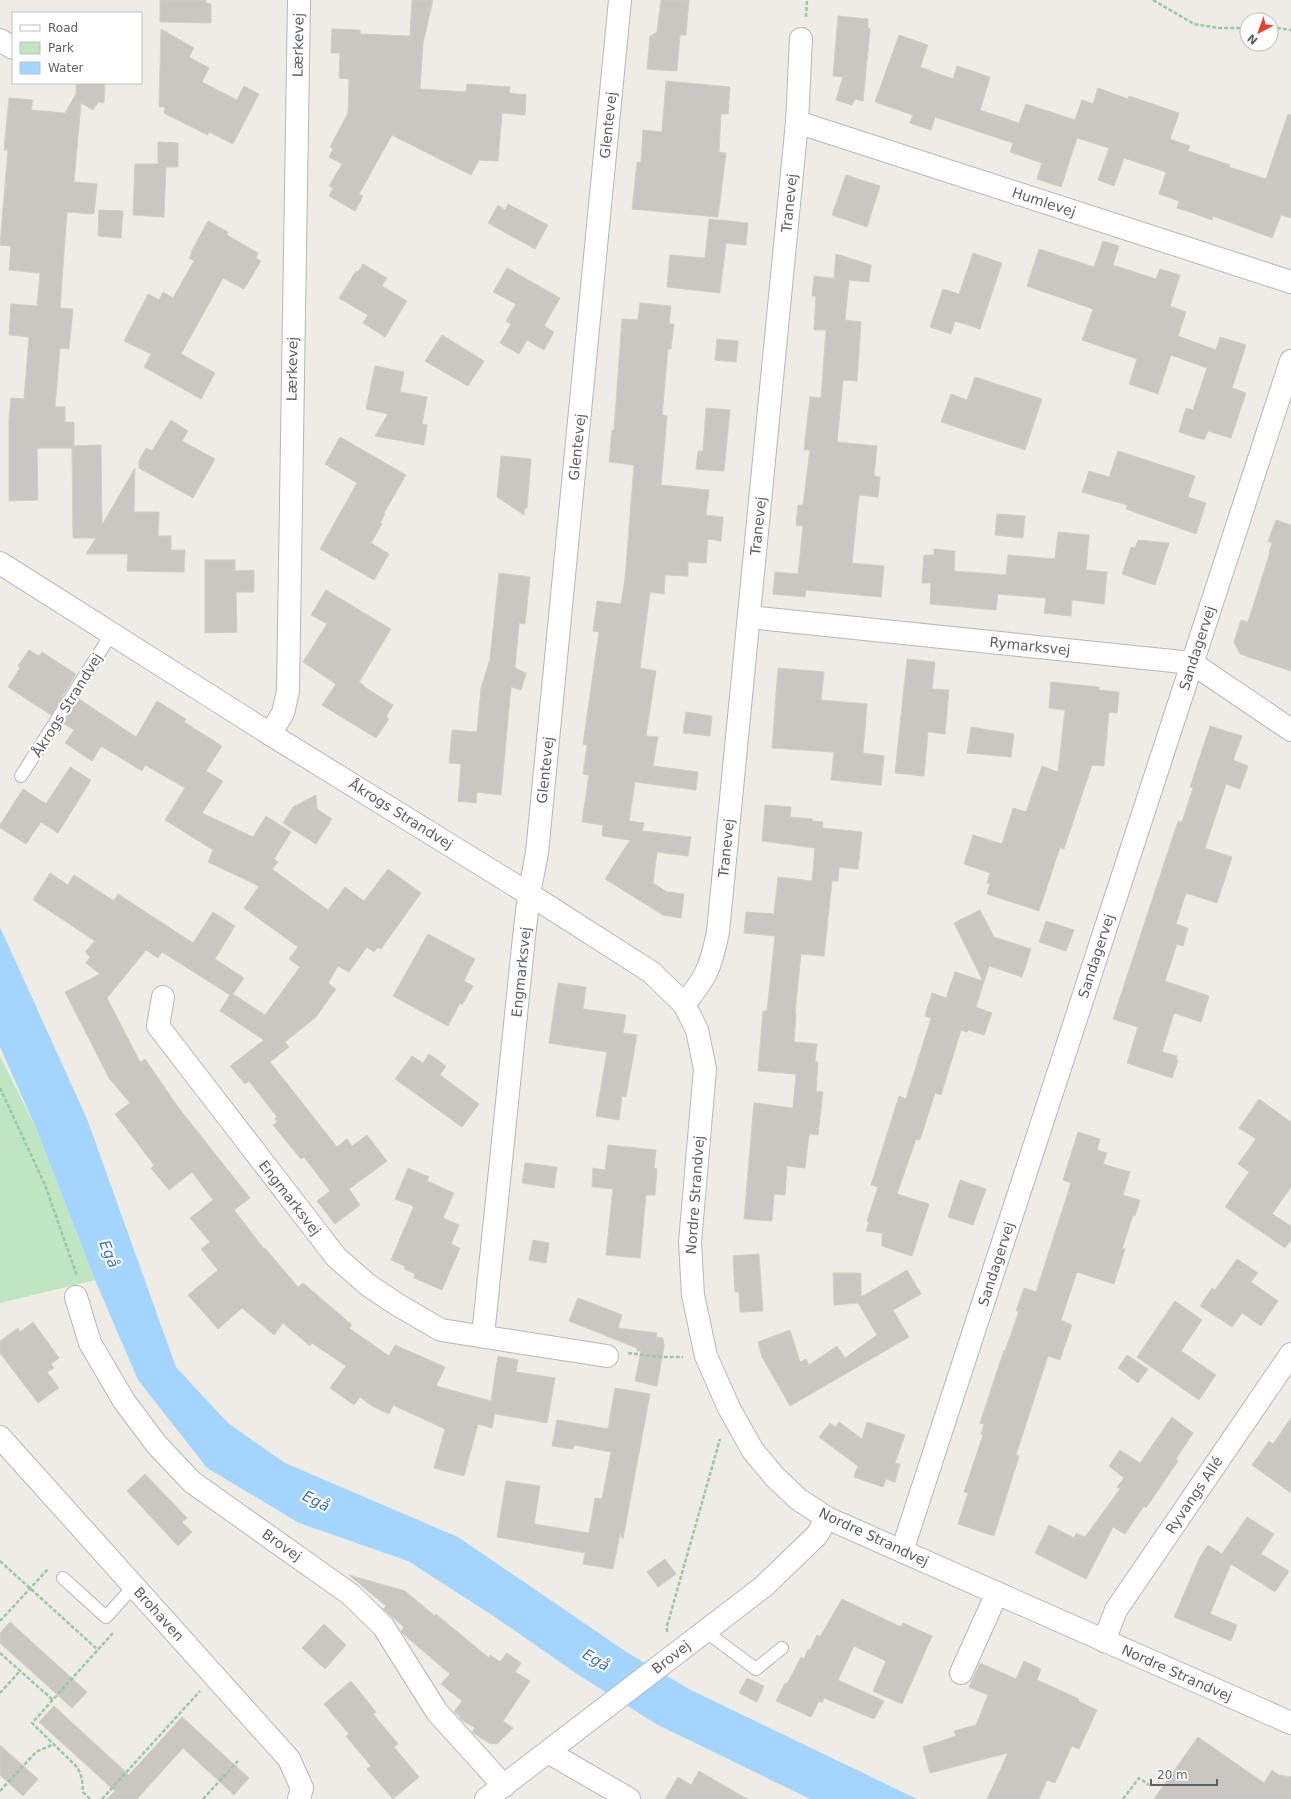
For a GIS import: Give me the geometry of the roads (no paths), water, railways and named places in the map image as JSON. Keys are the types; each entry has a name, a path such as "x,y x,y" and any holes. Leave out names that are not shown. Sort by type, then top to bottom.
{"street":[{"name":"Lærkevej","path":"270,734 283,713 288,691 299,0"},
{"name":"Glentevej","path":"529,894 537,853 620,0"},
{"name":"Tranevej","path":"684,1004 701,984 711,964 718,932 797,122 801,39"},
{"path":"0,40 12,47"},
{"name":"Humlevej","path":"797,122 1291,282"},
{"name":"Sandagervej","path":"902,1551 1291,361"},
{"name":"Åkrogs Strandvej","path":"0,563 651,972 684,1004"},
{"name":"Rymarksvej","path":"749,617 1192,663 1291,730"},
{"name":"Engmarksvej","path":"484,1336 529,894"},
{"name":"Engmarksvej","path":"163,998 158,1026 336,1257 368,1285 398,1305 441,1330 607,1356"},
{"name":"Nordre Strandvej","path":"684,1004 697,1030 705,1069 690,1242 693,1295 706,1356 729,1408 753,1451 775,1477 798,1499 827,1518 1291,1723"},
{"name":"Brovej","path":"76,1297 90,1343 124,1402 157,1445 192,1482 350,1594 383,1626 437,1712 504,1786"},
{"name":"Ryvangs Allé","path":"1104,1641 1116,1610 1291,1354"},
{"name":"Brohaven","path":"0,1437 289,1759 302,1788 299,1799"},
{"name":"Brovej","path":"486,1799 763,1587 817,1535 827,1518"},
{"path":"961,1673 997,1593"},
{"path":"548,1752 629,1799"}],"lane":[{"name":"Åkrogs Strandvej","path":"21,776 112,634"},
{"path":"63,1578 106,1617 134,1586"},
{"path":"705,1631 756,1669 782,1648"}],"water":[{"name":"Egå","path":"0,927 87,1119 176,1367 228,1423 285,1463 458,1537 628,1653 689,1689 917,1799 810,1799 656,1724 577,1674 492,1615 408,1561 299,1523 207,1468 138,1380 95,1280 36,1128 0,1047"}]}
